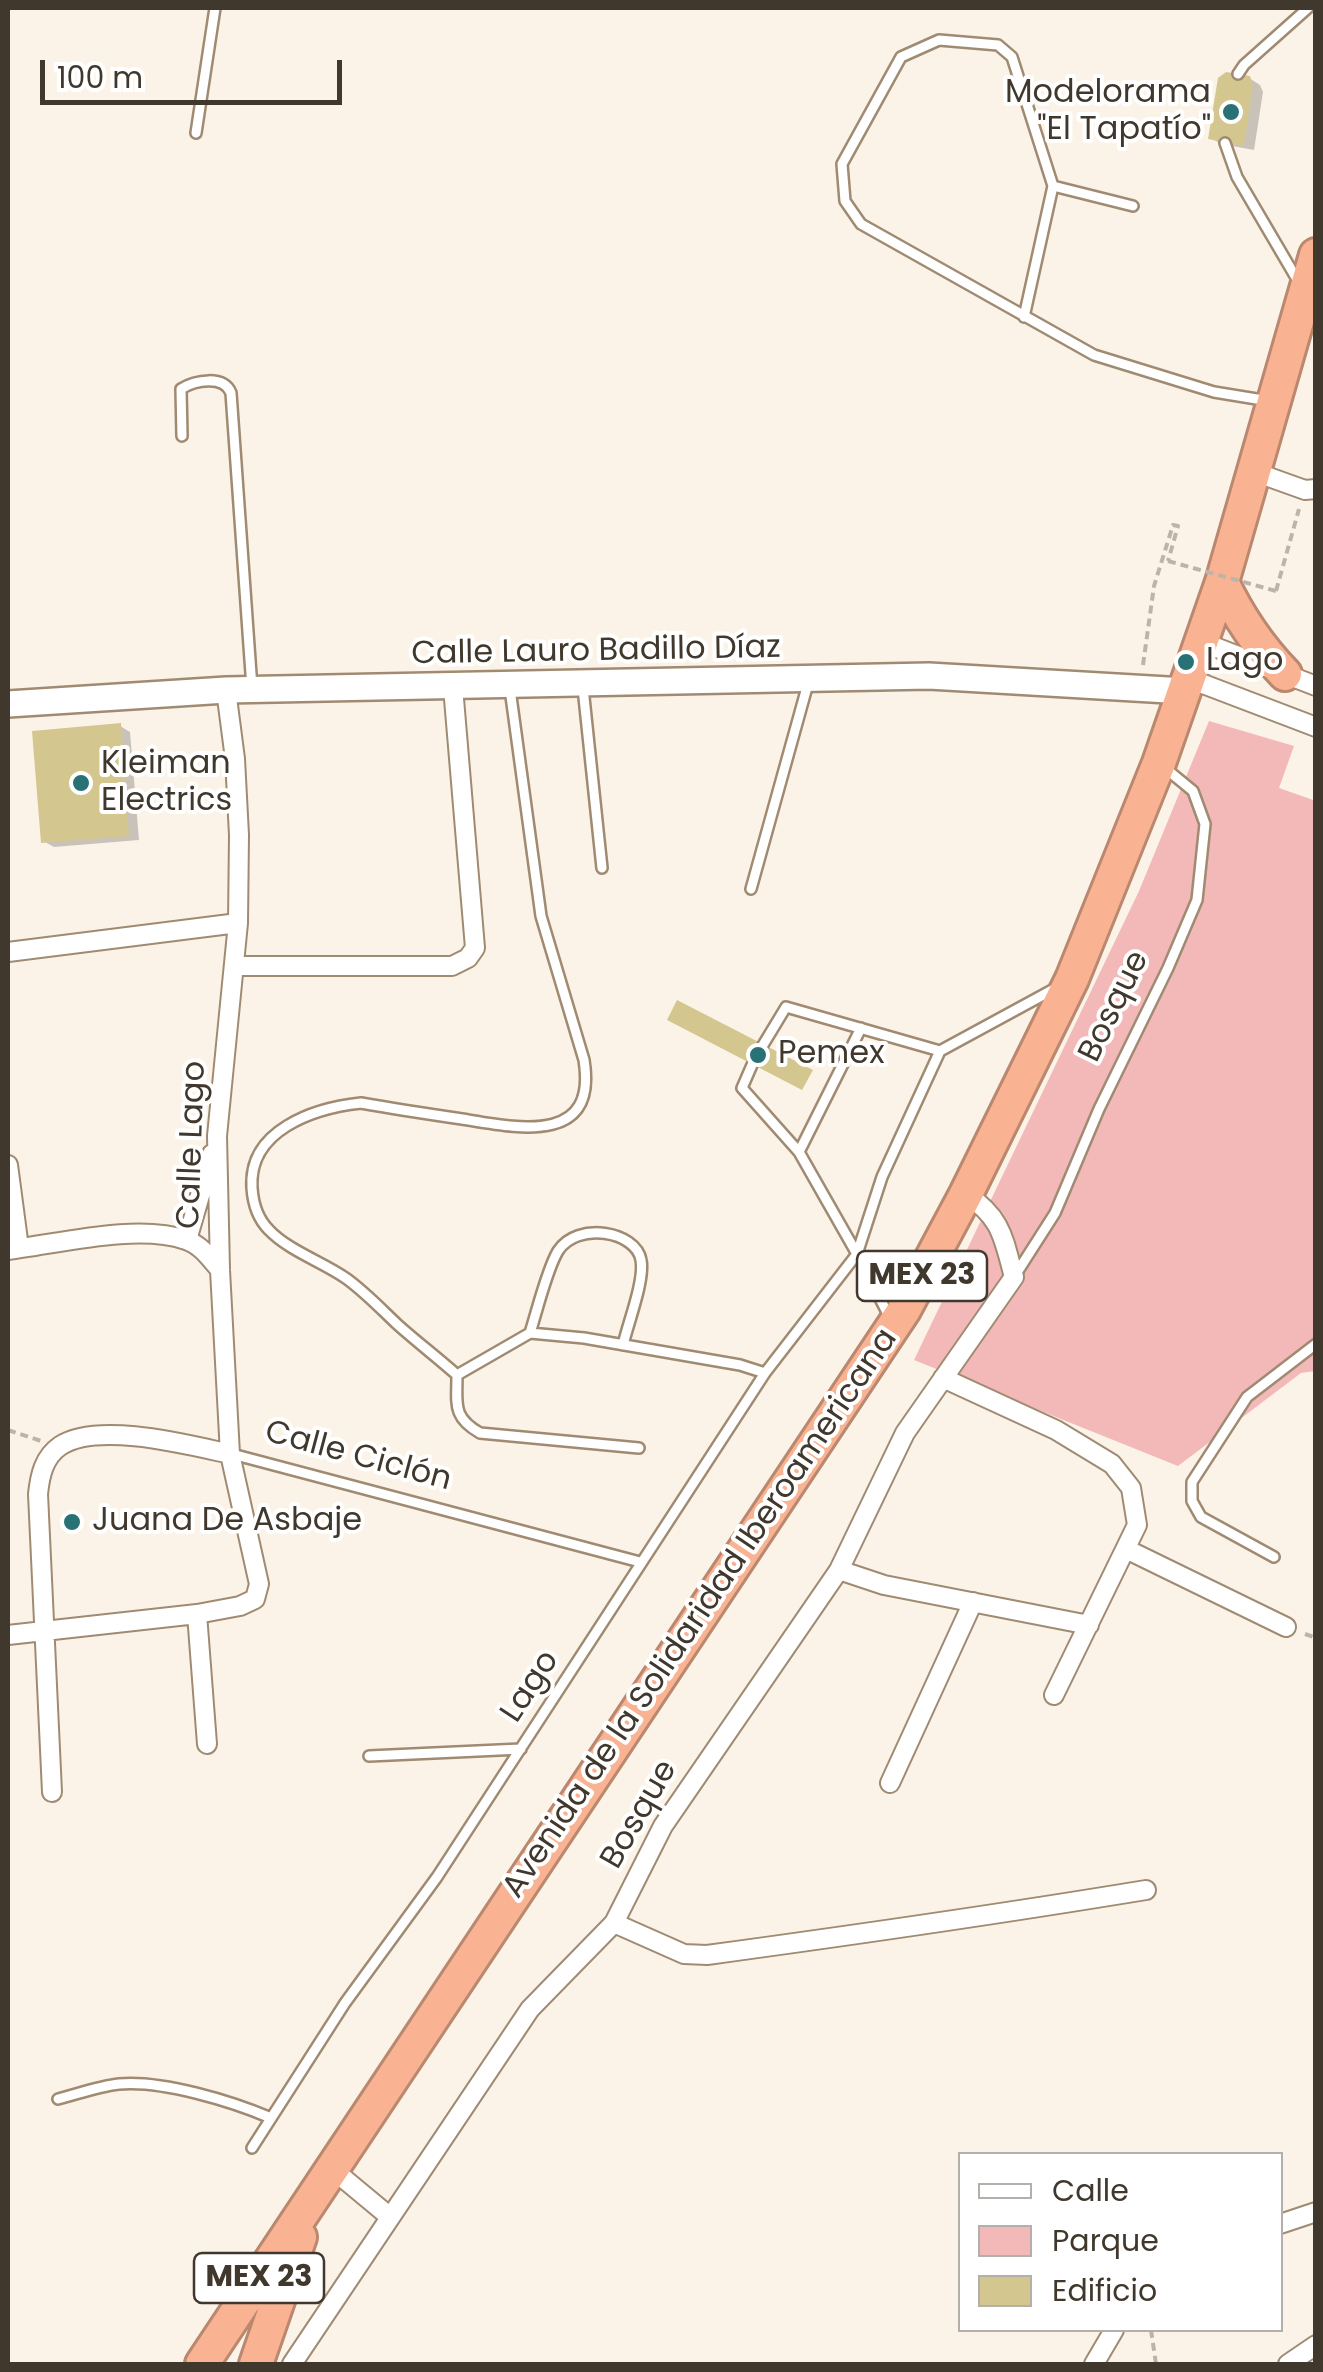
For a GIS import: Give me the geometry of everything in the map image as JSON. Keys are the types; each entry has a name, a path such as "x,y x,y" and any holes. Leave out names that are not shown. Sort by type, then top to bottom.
{"highway":[{"name":"Avenida de la Solidaridad Iberoamericana","path":"202,2364 894,1325 966,1194 1072,980 1159,763 1222,582 1316,256"},
{"path":"1222,582 1260,648 1300,680"},
{"path":"256,2364 324,2179"}],"street":[{"path":"1252,471 1304,490 1316,489"},
{"path":"1202,642 1300,680"},
{"name":"Calle Lauro Badillo Díaz","path":"8,704 226,690 929,676 1140,688 1188,685"},
{"path":"1188,685 1316,726"},
{"path":"234,966 452,966 468,958 475,948 454,688"},
{"name":"Calle Lago","path":"196,1614 240,1606 255,1599 259,1584 230,1454 220,1270 217,1136 238,923 236,758 226,690"},
{"path":"8,952 238,923"},
{"path":"187,1240 217,1136"},
{"path":"8,1165 13,1249 130,1234 187,1240 204,1251 220,1270"},
{"path":"966,1194 990,1210 1003,1237 1014,1277"},
{"name":"Bosque","path":"292,2364 530,2010 614,1923 663,1826 839,1570 906,1432 1014,1277"},
{"path":"943,1378 1056,1430 1112,1464 1131,1488 1136,1525 1054,1695"},
{"name":"Calle Ciclón","path":"58,1446 90,1436 156,1437 230,1454"},
{"path":"52,1792 38,1494 41,1471 58,1446"},
{"path":"1126,1549 1286,1626"},
{"path":"839,1570 884,1585 1089,1624"},
{"path":"890,1782 973,1602"},
{"path":"8,1635 196,1614 208,1744"},
{"path":"614,1923 684,1954 707,1955 1146,1890"},
{"path":"324,2179 390,2217"},
{"path":"1283,2223 1316,2212"},
{"path":"1094,2364 1113,2332"},
{"path":"1288,2364 1316,2345"}],"lane":[{"path":"196,133 215,8"},
{"path":"1238,74 1308,8"},
{"path":"1024,316 1053,186 1012,57 998,45 940,40 901,57 842,164 846,201 861,224 1024,316 1094,354 1214,392 1272,402"},
{"path":"1225,143 1237,177 1307,298"},
{"path":"1053,186 1133,206"},
{"path":"182,436 181,389 187,384 205,382 228,384 252,690"},
{"path":"751,889 809,679"},
{"path":"583,685 602,868"},
{"path":"509,686 541,916 587,1079 578,1109 552,1126 526,1128 361,1103 335,1106 286,1126 258,1152 252,1176 253,1197 270,1232 345,1278 457,1375 457,1408 463,1424 480,1433 640,1448"},
{"name":"Bosque","path":"1014,1277 1055,1213 1196,900 1206,824 1192,791 1159,763"},
{"path":"763,1045 786,1007 940,1050 1072,980"},
{"path":"798,1152 861,1028"},
{"name":"Lago","path":"252,2148 344,2004 438,1876 765,1373 856,1254 882,1177 940,1050"},
{"path":"752,1065 742,1088 798,1152 894,1325"},
{"path":"530,1333 558,1250 576,1235 594,1230 634,1245 641,1256 642,1269 623,1344"},
{"path":"457,1375 530,1333 623,1344 765,1373"},
{"path":"1274,1557 1201,1518 1192,1501 1192,1482 1248,1397 1316,1344"},
{"name":"Calle Ciclón","path":"230,1454 640,1562"},
{"path":"369,1756 521,1749"},
{"path":"58,2098 119,2084 155,2085 271,2118"}],"path":[{"path":"1140,688 1154,586 1172,525 1178,526 1168,561 1276,591 1294,524"},
{"path":"8,1430 58,1446"},
{"path":"1151,2332 1156,2364"}],"green space":[{"path":"1209,721 1294,746 1279,788 1316,801 1315,1371 1301,1373 1178,1466 914,1360 1139,891"}],"building":[{"name":"Modelorama \"El Tapatío\"","path":"1226,72 1250,76 1253,85 1244,146 1208,139 1218,78"},
{"name":"Kleiman Electrics","path":"121,723 129,836 41,843 32,731"},
{"name":"Pemex","path":"677,1000 813,1070 802,1090 667,1020"}],"place":[{"name":"Modelorama \"El Tapatío\"","path":"1231,112"},
{"name":"Lago","path":"1186,662"},
{"name":"Kleiman Electrics","path":"81,783"},
{"name":"Pemex","path":"758,1055"},
{"name":"Juana De Asbaje","path":"72,1522"}]}
